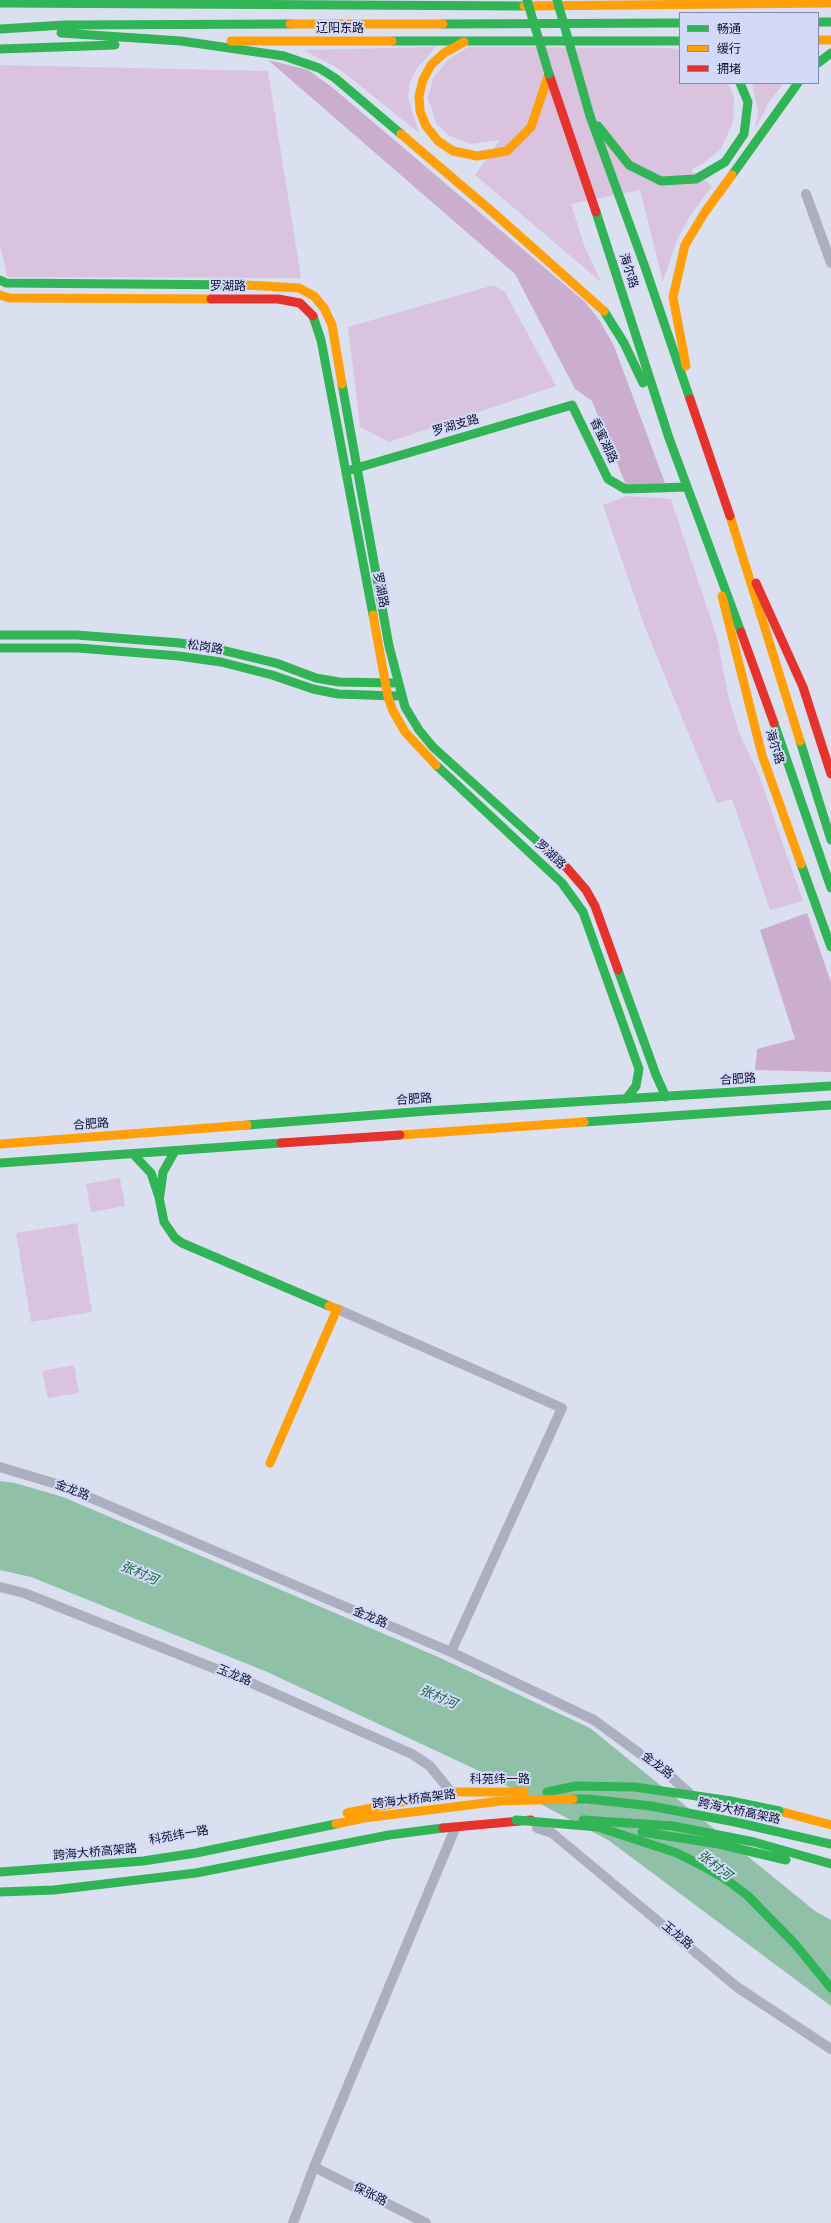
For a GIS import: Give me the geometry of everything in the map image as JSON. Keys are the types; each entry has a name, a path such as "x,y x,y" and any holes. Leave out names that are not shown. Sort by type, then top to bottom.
{"main road":[{"path":"52,2 67,0"},
{"name":"海尔路","path":"528,0 549,74 616,271 669,438 768,707 831,888"},
{"name":"海尔路","path":"557,0 590,116 645,267 739,546 831,840"},
{"name":"辽阳东路","path":"0,3 52,2 258,5 558,6 831,3"},
{"path":"819,22 831,22"},
{"name":"辽阳东路","path":"0,29 65,25 679,23"},
{"path":"15,29 181,41 284,56 319,68 335,78 496,215 602,309 624,343 669,438"},
{"path":"819,40 831,40"},
{"name":"辽阳东路","path":"0,49 181,41 679,41"},
{"path":"465,41 444,53 431,65 423,80 419,96 420,111 426,126 438,141 453,151 477,156 507,151 531,127 549,74"},
{"path":"819,62 831,53"},
{"path":"590,116 629,165 662,181 696,179 725,162 744,134 748,102 740,84"},
{"path":"699,429 673,297 685,245 704,212 797,84"},
{"path":"0,280 6,283 273,285 298,288 314,296 324,308 332,324 357,468 398,682 405,707 419,730 433,747 567,868 586,890 595,906 656,1075 666,1097"},
{"name":"罗湖路","path":"0,295 9,298 278,299 300,304 314,317 321,340 388,697 405,732 426,756 562,883 583,912 639,1069 639,1076 636,1086 626,1099"},
{"name":"罗湖支路","path":"345,471 572,405"},
{"name":"香蜜湖路","path":"572,405 608,479 625,489 687,487"},
{"name":"海尔路","path":"739,546 803,687 831,774"},
{"name":"海尔路","path":"710,549 762,755 831,947"},
{"name":"松岗路","path":"0,635 77,635 180,644 222,650 276,663 316,678 339,682 386,684 398,682"},
{"name":"松岗路","path":"0,648 78,648 179,656 221,662 264,673 326,692 388,697 401,695"},
{"name":"合肥路","path":"0,1144 427,1111 831,1086"},
{"path":"0,1163 831,1105"},
{"path":"160,1197 163,1172 175,1151"},
{"path":"133,1154 151,1173 160,1197 164,1222 167,1229 182,1243 337,1309 270,1463"},
{"path":"501,1801 576,1786 635,1787 731,1801 831,1824"},
{"name":"科苑纬一路","path":"0,1865 104,1860 168,1851 265,1832 381,1805 451,1792 527,1792 604,1796 692,1811 768,1828 831,1850"},
{"name":"跨海大桥高架路","path":"0,1872 56,1869 142,1861 196,1853 364,1818 501,1801 588,1799 651,1806 735,1822 831,1844"},
{"path":"779,1811 824,1814"},
{"path":"0,1892 54,1890 196,1873 389,1835 520,1822 602,1820 680,1828 754,1842 831,1864"},
{"path":"520,1822 598,1827 676,1853 701,1864 724,1878 747,1895 795,1944 831,1988"},
{"path":"0,1898 64,1895 156,1884 353,1847 520,1822 602,1826 648,1832 741,1849 831,1873"}],"street":[{"path":"806,194 831,263"},
{"path":"337,1309 562,1408 451,1652"},
{"name":"金龙路","path":"0,1467 63,1486 451,1652 594,1720 670,1775 715,1816"},
{"name":"玉龙路","path":"0,1587 24,1593 249,1682 412,1754 430,1766 451,1792"},
{"name":"玉龙路","path":"520,1822 552,1833 737,1987 831,2049"},
{"path":"293,2223 314,2167 454,1831"},
{"name":"保张路","path":"314,2167 426,2223"}],"shaded area":[{"path":"436,47 417,68 410,82 408,98 419,133 338,68 303,50"},
{"path":"468,47 671,48 679,50 679,84 728,84 734,97 733,122 721,149 705,162 691,170 712,186 690,216 677,240 663,281 640,190 571,204 584,245 601,282 475,175 500,140 471,144 448,135 436,123 428,98 433,78 448,60"},
{"path":"268,60 308,70 333,88 585,302 600,321 614,346 665,483 626,485 592,401 575,389 515,274"},
{"path":"0,65 268,71 301,278 7,277 0,244"},
{"path":"752,84 783,84 769,102 755,130 758,111"},
{"path":"494,285 505,292 556,386 389,442 360,427 348,327"},
{"path":"627,496 671,499 717,637 729,700 740,735 757,770 803,901 770,910 732,799 717,803 646,630 603,505"},
{"path":"807,913 831,982 831,1072 755,1070 757,1049 795,1039 760,930"},
{"path":"120,1178 125,1206 91,1212 86,1184"},
{"path":"77,1223 92,1312 31,1322 16,1233"},
{"path":"74,1365 79,1393 48,1398 42,1371"}],"water":[{"name":"张村河","path":"0,1481 15,1483 63,1497 436,1656 590,1728 815,1911 831,1920 831,2006 608,1840 475,1769 265,1671 31,1577 0,1570"}],"traffic: fast":[{"path":"527,0 549,74"},
{"path":"557,0 590,116"},
{"path":"0,3 524,6"},
{"path":"819,22 831,22"},
{"path":"443,24 679,23"},
{"path":"0,29 65,25 290,24"},
{"path":"61,33 181,41 284,56 319,68 335,78 401,134"},
{"path":"392,41 679,41"},
{"path":"0,49 115,45"},
{"path":"819,62 831,53"},
{"path":"598,126 629,165 661,181 696,179 725,162 744,134 748,102 740,84"},
{"path":"732,175 797,84"},
{"path":"590,116 645,267 690,399"},
{"path":"596,212 669,438 741,632"},
{"path":"0,280 6,283 245,285"},
{"path":"604,311 624,343 643,383"},
{"path":"313,316 321,340 373,615"},
{"path":"342,384 389,646 405,707 419,730 433,747 546,849"},
{"path":"350,470 572,405 608,479 625,489 687,487"},
{"path":"0,635 77,635 180,643 222,650 276,663 316,678 339,682 393,683"},
{"path":"0,648 78,648 179,656 221,662 272,675 313,689 338,694 396,696"},
{"path":"774,723 831,888"},
{"path":"800,741 831,840"},
{"path":"436,765 562,883 583,912 639,1069 636,1086 626,1099"},
{"path":"801,864 831,947"},
{"path":"618,970 656,1075 666,1097"},
{"path":"247,1125 427,1111 831,1086"},
{"path":"584,1122 831,1105"},
{"path":"0,1163 281,1143"},
{"path":"160,1195 163,1172 175,1151"},
{"path":"133,1154 151,1173 159,1197 164,1222 175,1238 182,1243 329,1306"},
{"path":"547,1792 576,1786 635,1787 731,1801 779,1811"},
{"path":"573,1799 588,1799 651,1806 735,1822 831,1844"},
{"path":"516,1820 598,1827 677,1853 701,1865 724,1878 747,1895 795,1944 831,1988"},
{"path":"583,1820 673,1826 754,1842 831,1864"},
{"path":"0,1872 143,1861 196,1853 336,1824"},
{"path":"0,1892 54,1890 196,1873 389,1835 443,1828"},
{"path":"642,1832 719,1844 786,1860"}],"traffic: slow":[{"path":"524,6 831,3"},
{"path":"290,24 443,24"},
{"path":"819,40 831,40"},
{"path":"231,41 392,41"},
{"path":"464,42 444,53 431,65 423,80 419,96 420,111 426,126 438,141 453,151 477,156 507,151 531,127 549,74"},
{"path":"401,134 496,215 604,311"},
{"path":"686,366 673,297 685,245 705,212 732,175"},
{"path":"245,285 299,288 314,296 324,308 332,325 342,384"},
{"path":"0,295 9,298 211,299"},
{"path":"730,516 800,741"},
{"path":"722,596 762,755 801,864"},
{"path":"373,615 388,697 393,711 405,732 436,765"},
{"path":"400,1135 584,1122"},
{"path":"0,1144 247,1125"},
{"path":"270,1463 337,1309 329,1306"},
{"path":"347,1813 451,1792 524,1792"},
{"path":"336,1824 364,1818 501,1801 573,1799"},
{"path":"779,1811 831,1825"}],"traffic: jam":[{"path":"549,74 596,212"},
{"path":"211,299 278,299 300,303 313,316"},
{"path":"690,399 730,516"},
{"path":"756,583 803,687 831,774"},
{"path":"741,632 774,723"},
{"path":"546,849 567,868 586,890 595,906 618,970"},
{"path":"281,1143 400,1135"},
{"path":"443,1828 531,1820"}]}
